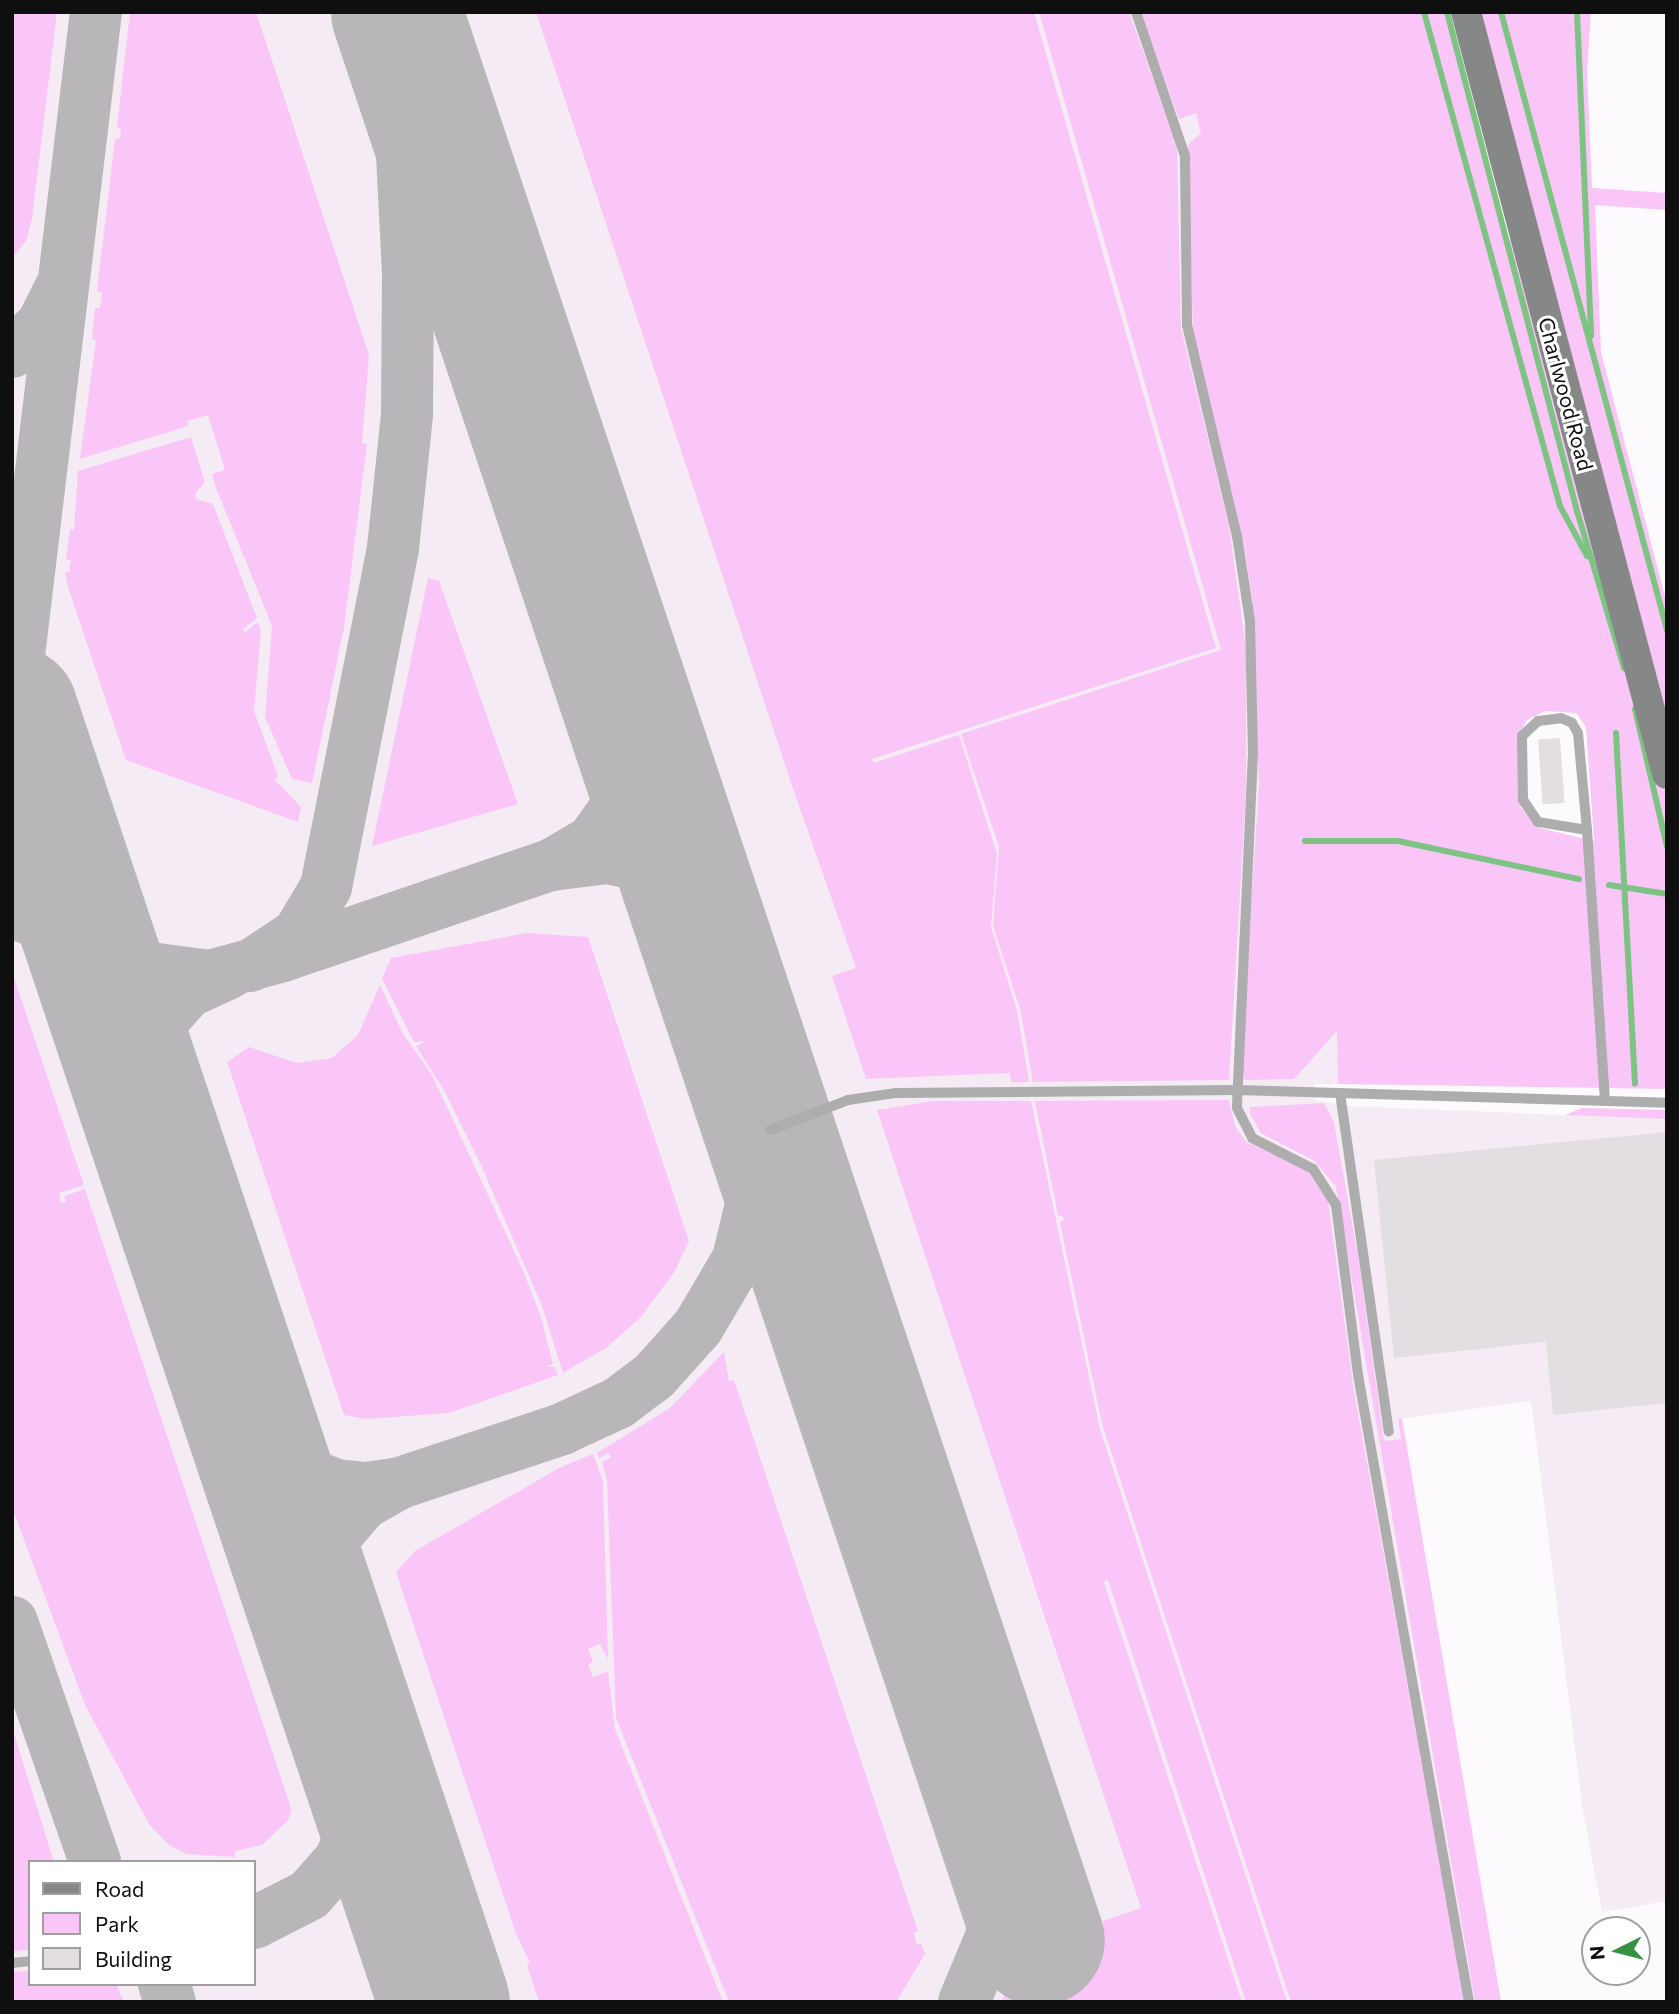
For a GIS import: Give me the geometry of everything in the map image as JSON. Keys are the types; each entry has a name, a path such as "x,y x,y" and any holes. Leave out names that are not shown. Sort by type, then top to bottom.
{"street":[{"name":"Charlwood Road","path":"1466,12 1667,775"}],"lane":[{"path":"1136,12 1185,156 1187,325 1237,536 1250,621 1253,753 1236,1090 1238,1115 1247,1133 1313,1169 1336,1205 1358,1375 1469,2002"},
{"path":"1587,830 1541,824 1525,807 1521,740 1527,728 1538,721 1561,718 1577,729 1587,830 1605,1100"},
{"path":"770,1130 848,1100 888,1093 1236,1090 1667,1103"},
{"path":"1340,1093 1389,1431"}],"shaded area":[{"path":"12,12 1232,12 1339,356 1338,1084 1314,1084 1315,1100 1349,1106 1667,1119 1667,1901 1602,1912 1583,1811 1531,1401 1398,1419 1497,2002 12,2002"}],"green space":[{"path":"12,12 57,12 32,219 26,241 12,258"},
{"path":"130,12 256,12 369,355 362,443 367,444 344,628 312,783 292,779 265,717 272,626 216,488 212,474 225,470 208,415 187,421 188,426 80,459 96,340 92,339 95,308 100,308 102,292 97,291 115,139 120,138 121,129 117,128"},
{"path":"536,12 1034,12 1216,648 872,759 874,763 959,735 997,854 991,927 1017,1010 1029,1082 1011,1082 1010,1073 866,1079 832,976 856,968 792,786"},
{"path":"1039,12 1129,12 1175,141 1164,144 1175,142 1177,150 1181,328 1229,526 1246,649 1246,792 1229,1080 1033,1082 1020,1009 993,926 999,847 961,734 1221,650"},
{"path":"1140,12 1447,12 1506,238 1516,242 1667,799 1667,1089 1338,1084 1337,1031 1294,1079 1245,1080 1240,1069 1259,786 1252,597 1244,545 1193,333 1188,145 1201,133 1196,113 1179,119","holes":["1545,711 1576,713 1586,727 1594,841 1540,828 1521,808 1518,738 1527,720"]},
{"path":"1480,12 1591,12 1587,72 1592,188 1667,193 1667,210 1595,205 1601,352 1667,604 1667,715"},
{"path":"191,437 205,482 195,494 196,499 213,504 257,618 243,629 245,632 258,622 261,631 254,711 278,776 275,780 301,807 298,822 126,760 68,587 65,572 69,572 71,560 66,560 70,529 74,530 78,471"},
{"path":"428,578 439,581 518,804 372,846"},
{"path":"527,933 588,937 689,1241 675,1271 641,1317 606,1348 563,1373 542,1306 481,1165 445,1092 416,1046 426,1041 414,1042 382,979 391,958"},
{"path":"12,972 84,1185 59,1193 61,1203 66,1202 64,1196 85,1189 292,1811 288,1820 262,1845 235,1851 235,1857 187,1854 169,1845 149,1824 85,1705 12,1507"},
{"path":"380,985 402,1032 432,1075 522,1268 541,1317 553,1364 547,1367 555,1367 558,1375 449,1413 366,1419 344,1415 227,1062 249,1047 297,1063 332,1058 358,1035"},
{"path":"1229,1100 1235,1126 1246,1142 1305,1168 1328,1201 1354,1391 1465,2002 1291,2002 1102,1424 1060,1223 1065,1218 1058,1215 1035,1101"},
{"path":"933,1101 1031,1101 1100,1429 1287,2002 1246,2002 1108,1580 1104,1582 1242,2002 1001,2002 1023,1949 1141,1908 877,1110"},
{"path":"1324,1103 1334,1123 1358,1256 1384,1441 1401,1439 1398,1419 1402,1418 1501,2002 1475,2002 1336,1187 1315,1161 1261,1133 1250,1114 1250,1107"},
{"path":"1582,1108 1667,1110 1667,1119 1565,1115"},
{"path":"724,1352 729,1381 734,1380 918,1931 914,1933 917,1945 921,1943 925,1954 896,2002 729,2002 616,1718 607,1480 602,1462 611,1457 608,1453 599,1458 597,1453 670,1408"},
{"path":"593,1454 603,1481 608,1659 600,1644 588,1649 593,1662 588,1665 593,1677 608,1671 615,1729 723,2002 539,2002 527,1965 530,1963 516,1934 396,1572 415,1551 559,1468"},
{"path":"12,1727 53,1860 28,1860 28,1950 12,1951"},
{"path":"28,1971 28,1986 117,1986 124,2002 12,2002 12,1972"}],"building":[{"path":"1560,738 1565,803 1543,804 1538,740"},
{"path":"1667,1132 1667,1403 1553,1415 1546,1342 1394,1358 1374,1160"}],"waterway":[{"path":"1424,12 1560,506 1587,556"},
{"path":"1447,12 1577,511 1624,668"},
{"path":"1501,12 1667,630"},
{"path":"1577,12 1591,336"},
{"path":"1635,709 1667,847"},
{"path":"1616,733 1635,1083"},
{"path":"1305,841 1398,841 1579,879"},
{"path":"1609,885 1667,894"}],"taxiway":[{"path":"12,714 96,12"},
{"path":"250,966 298,934 326,887 393,548 407,414 408,273 402,154 380,12"},
{"path":"12,352 42,325 60,289"},
{"path":"551,865 592,841 620,802 632,765 628,709"},
{"path":"12,912 150,968 209,976 283,956 551,865 608,858 636,864 654,875 701,925"},
{"path":"146,1108 145,1063 162,1021 188,992 229,973"},
{"path":"245,1406 268,1443 298,1470 336,1485 366,1488 400,1483 562,1429 618,1403 654,1376 698,1327 738,1259 758,1175 751,1077"},
{"path":"320,1634 318,1586 333,1539 363,1504 400,1483"},
{"path":"12,1622 94,1860"},
{"path":"256,1922 309,1895 340,1860 360,1811 361,1761"},
{"path":"964,2002 991,1937 1001,1881 998,1840 979,1761"},
{"path":"165,1986 170,2002"}],"runway":[{"path":"396,12 1039,1940"},
{"path":"12,711 444,2002"}]}
